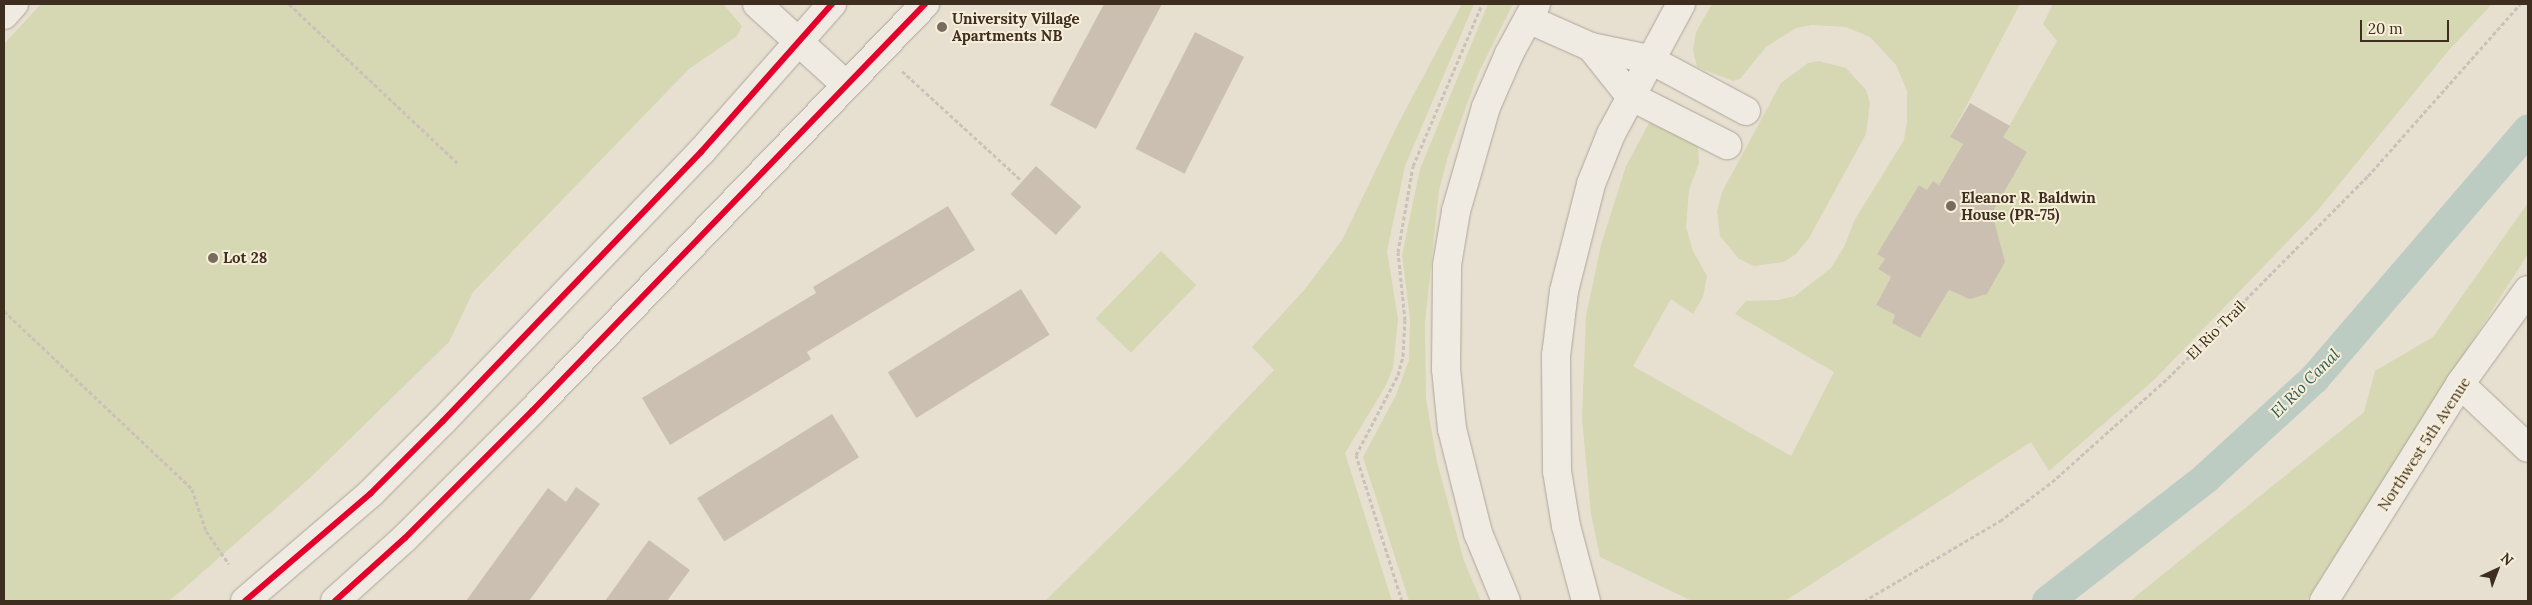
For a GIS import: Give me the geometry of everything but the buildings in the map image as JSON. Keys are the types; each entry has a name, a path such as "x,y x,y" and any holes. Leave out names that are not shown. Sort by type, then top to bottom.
{"street":[{"path":"4,14 14,4"},
{"path":"757,4 846,85"},
{"path":"245,601 370,494 443,421 701,152 832,4"},
{"path":"335,601 405,538 532,411 926,4"},
{"path":"1586,601 1566,526 1557,471 1556,356 1564,291 1576,235 1590,184 1630,96 1681,4"},
{"path":"1506,601 1478,533 1452,429 1446,369 1447,265 1456,211 1481,124 1509,54 1532,12 1591,47 1650,59 1746,111"},
{"path":"1591,47 1630,96 1727,145"},
{"name":"Northwest 5th Avenue","path":"2324,601 2460,384 2528,290"},
{"path":"2460,384 2528,448"}],"path":[{"path":"289,4 459,164"},
{"path":"1402,601 1356,456 1398,375 1403,356 1405,320 1398,252 1413,166 1482,4"},
{"name":"El Rio Trail","path":"1864,601 2000,521 2052,482 2168,378 2368,176 2520,4"},
{"path":"902,71 1022,181"},
{"path":"4,311 192,489 210,538 229,564"}],"green space":[{"name":"Lot 28","path":"41,4 723,4 742,26 737,36 689,69 473,292 449,342 310,478 180,592 168,601 4,601 4,44"},
{"path":"1462,4 1474,4 1405,166 1387,251 1398,319 1393,368 1385,387 1345,453 1392,601 1045,601 1183,465 1274,370 1252,347 1305,289 1342,240 1399,122"},
{"path":"1488,4 1513,4 1478,74 1448,156 1439,190 1425,323 1426,399 1437,462 1464,561 1481,601 1409,601 1363,457 1396,395 1409,360 1410,319 1402,255 1420,169"},
{"path":"1712,4 2020,4 1950,137 1963,144 1939,185 1927,190 1919,185 1877,254 1885,259 1879,270 1891,277 1876,305 1895,315 1892,323 1920,338 1949,290 1969,299 1986,222 2027,152 2003,137 2057,41 2043,24 2053,4 2492,4 2449,50 2318,210 2154,380 2049,471 2031,442 1785,601 1692,601 1600,557 1591,514 1582,419 1586,316 1601,245 1626,166 1649,123 1655,123 1698,145 1699,163 1689,190 1686,227 1693,251 1707,276 1703,297 1693,314 1671,299 1633,366 1791,456 1834,372 1735,314 1746,301 1778,300 1795,296 1831,268 1845,245 1854,221 1904,140 1907,121 1907,91 1896,65 1870,37 1846,27 1812,25 1796,28 1766,47 1740,79 1733,81 1697,67 1693,50 1696,32"},
{"path":"1819,61 1846,68 1866,90 1870,103 1866,134 1809,238 1796,254 1784,262 1754,266 1739,259 1720,236 1717,211 1722,192 1781,83 1808,63"},
{"path":"2528,203 2528,254 2306,601 2130,601 2364,412 2375,371 2433,337"},
{"path":"1161,251 1196,285 1131,353 1096,319"}],"waterway":[{"name":"El Rio Canal","path":"2047,601 2206,477 2314,378 2528,129"}],"transit line":[{"path":"245,601 370,494 443,421 701,152 832,4"},
{"path":"335,601 405,538 532,411 925,4"}],"place":[{"name":"University Village Apartments NB","path":"942,27"},
{"name":"Eleanor R. Baldwin House (PR-75)","path":"1951,206"},
{"name":"Lot 28","path":"213,258"}]}
